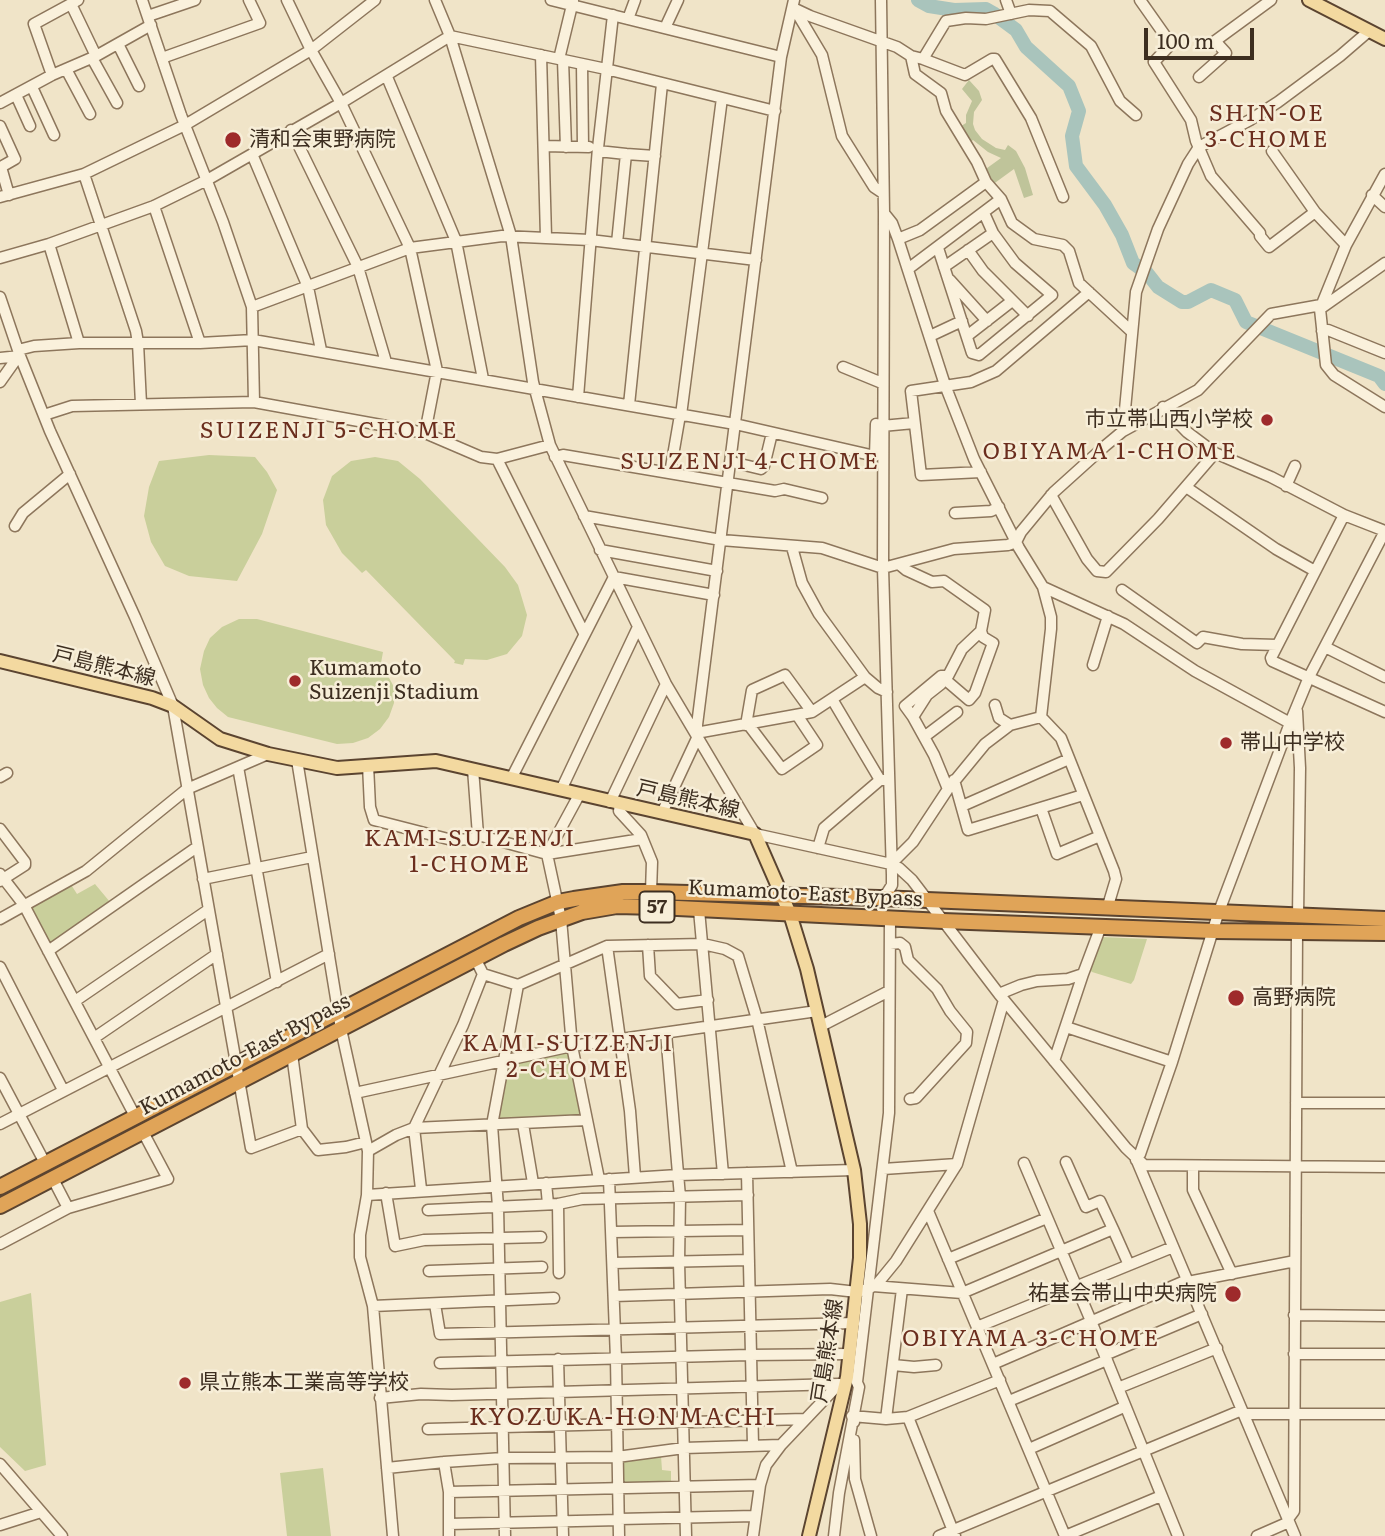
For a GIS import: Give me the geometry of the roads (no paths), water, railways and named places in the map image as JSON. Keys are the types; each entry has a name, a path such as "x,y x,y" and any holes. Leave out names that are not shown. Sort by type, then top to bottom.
{"highway":[{"name":"Kumamoto-East Bypass","path":"0,1187 519,918 558,902 623,892 651,892 878,898 1385,919"},
{"name":"Kumamoto-East Bypass","path":"0,1206 504,944 582,912 617,906 1214,931 1385,933"}],"main road":[{"path":"1309,0 1385,39"},
{"name":"戸島熊本線","path":"0,661 152,698 173,706 220,739 268,754 337,768 436,761 755,834 790,914 821,1026 853,1170 866,1289 853,1323 847,1381 809,1536"}],"street":[{"path":"142,0 184,125 207,180 252,307 254,402"},
{"path":"0,103 52,75 94,57 150,21 195,0"},
{"path":"162,58 260,23 249,0"},
{"path":"287,0 310,50 341,103 410,248 437,371 425,433"},
{"path":"0,127 15,159 1,167 4,196 84,174 184,125 310,50 375,0"},
{"path":"435,0 450,36 510,236 534,389 555,457 666,684 755,834 891,864 912,880 1002,997 1136,1160 1295,1536"},
{"path":"551,0 588,4 613,15 782,57"},
{"path":"628,19 635,0"},
{"path":"665,28 678,0"},
{"path":"878,898 887,893 892,885 884,780 887,691 883,568 884,212 881,0"},
{"path":"1006,0 1011,14"},
{"path":"1140,0 1171,44 1154,62 1191,120 1210,176 1269,247 1315,212"},
{"path":"1199,77 1226,53 1216,41 1271,0"},
{"path":"52,75 34,24 75,2 94,57 117,103"},
{"path":"566,147 561,60 572,3"},
{"path":"794,4 810,16 965,75 995,59 1031,118 1063,197"},
{"path":"662,813 697,734 782,57 794,4"},
{"path":"794,4 822,55 842,136 874,187 883,193"},
{"path":"923,59 946,21 986,19 1029,10 1050,11 1091,46 1120,101 1136,115"},
{"path":"578,397 598,149 613,15"},
{"path":"1123,431 1136,292 1158,229 1188,164 1199,147 1251,120 1278,102 1369,31"},
{"path":"0,258 102,226 154,206 207,180 387,77 450,36 606,69 775,111"},
{"path":"118,44 139,86"},
{"path":"541,55 546,237"},
{"path":"911,56 915,74 941,93 946,111 986,181 1001,199 1010,220 1034,239 1063,245 1069,251 1076,279 1131,331"},
{"path":"582,64 583,147"},
{"path":"66,69 90,114"},
{"path":"387,77 456,240 483,379"},
{"path":"629,405 662,84"},
{"path":"32,87 54,135"},
{"path":"16,95 30,126"},
{"path":"670,473 722,98"},
{"path":"291,130 358,267 386,362"},
{"path":"544,146 583,147 655,156"},
{"path":"1272,151 1315,212 1346,245"},
{"path":"252,154 308,287 321,350"},
{"path":"617,243 626,154"},
{"path":"84,174 138,343 141,404"},
{"path":"1385,174 1346,245 1320,307 1326,365 1334,375 1385,407"},
{"path":"898,239 920,230 986,181"},
{"path":"1372,195 1385,207"},
{"path":"908,269 1001,199"},
{"path":"154,206 200,343"},
{"path":"884,212 898,239 944,385 981,471 1016,542 1043,587 1051,617 1051,629 1041,717"},
{"path":"937,248 972,353 979,355 1052,295 1015,263 993,233 984,213"},
{"path":"946,272 968,250 993,233"},
{"path":"252,307 410,248 456,240 510,236 546,237 756,260"},
{"path":"48,244 79,344"},
{"path":"968,250 983,271 1028,316"},
{"path":"584,516 721,540 822,548 883,568 954,549 1008,545 1016,542 1051,495 1123,431 1198,390 1271,314 1320,307 1385,263"},
{"path":"946,272 987,321"},
{"path":"981,471 921,475 911,391 971,382 996,371 1089,292"},
{"path":"0,297 18,355 173,706 251,1148 302,1129"},
{"path":"967,336 1013,301"},
{"path":"930,336 962,321"},
{"path":"1322,331 1328,330 1385,353"},
{"path":"0,358 18,355 34,345 253,340 736,424 875,456 876,424 882,426 914,423"},
{"path":"0,382 18,355"},
{"path":"843,367 882,383"},
{"path":"44,415 72,406 254,402 425,433 481,457 497,459 551,445"},
{"path":"1136,1160 1172,1062 1218,914 1289,726 1309,677 1385,531 1344,515 1214,453 1187,432 1163,407"},
{"path":"736,463 761,469 772,433"},
{"path":"1051,495 1087,559 1097,571 1106,572 1186,487 1214,453"},
{"path":"555,457 563,455 728,484 775,491 784,489 822,498"},
{"path":"497,459 584,633"},
{"path":"1286,486 1294,466"},
{"path":"15,526 23,513 70,474"},
{"path":"1186,487 1276,549 1315,571"},
{"path":"955,513 991,511 999,507"},
{"path":"1344,515 1270,658 1385,712"},
{"path":"792,547 796,567 807,594 864,677 878,688 887,691"},
{"path":"600,550 717,571"},
{"path":"900,565 932,582 944,581 985,610 981,631 983,637 993,643 975,692 969,700 941,680"},
{"path":"512,777 614,577"},
{"path":"614,577 714,595"},
{"path":"1043,587 1124,624 1195,671 1289,726"},
{"path":"1122,590 1197,643 1203,637 1242,644 1277,645"},
{"path":"1093,665 1108,616"},
{"path":"561,790 638,627"},
{"path":"885,703 905,706 948,676 962,649 981,631"},
{"path":"1325,647 1385,677"},
{"path":"797,715 817,745 782,769 747,724 752,690 785,675 812,712"},
{"path":"697,734 812,712 864,677"},
{"path":"913,717 927,695 941,680"},
{"path":"651,892 652,862 642,839 615,803 666,684"},
{"path":"832,699 884,780"},
{"path":"995,705 999,718 1010,725"},
{"path":"905,706 951,784 962,806 968,831 1083,795"},
{"path":"1297,707 1300,768 1298,916"},
{"path":"924,737 957,712"},
{"path":"891,864 913,842 951,784 985,744 1010,725 1041,717"},
{"path":"1041,717 1061,738 1116,879 1107,909"},
{"path":"0,919 86,871 187,789 268,754"},
{"path":"962,806 1069,759"},
{"path":"297,760 338,1013 367,1146 360,1258 373,1306 393,1536"},
{"path":"368,765 370,807 374,820 452,840 473,839 478,835"},
{"path":"238,767 276,982"},
{"path":"473,769 478,835"},
{"path":"818,848 824,828 884,780"},
{"path":"579,795 547,854 561,919 572,1046 587,1119 611,1199 619,1536"},
{"path":"1041,808 1057,854 1100,836"},
{"path":"0,829 25,862 1,878 24,905 136,1118"},
{"path":"478,835 547,854 642,839"},
{"path":"48,951 197,847"},
{"path":"203,879 312,858"},
{"path":"75,1002 208,910"},
{"path":"699,910 723,1174"},
{"path":"753,1536 760,1485 766,1465 780,1445 805,1419 847,1381 866,1289 889,1113 890,918"},
{"path":"1055,1061 1101,926"},
{"path":"1257,1536 1289,1520 1294,1511 1297,931"},
{"path":"890,944 900,943 905,947 908,960 937,989 967,1032 966,1043 916,1098 910,1099"},
{"path":"482,974 518,985 607,946 703,944 732,952 738,956 757,1019 792,1172"},
{"path":"648,945 650,976 677,1004 708,1000"},
{"path":"607,946 630,1111 635,1177"},
{"path":"94,1038 217,954"},
{"path":"0,1124 329,954"},
{"path":"421,1189 414,1128 463,1025 482,974 476,960"},
{"path":"0,967 64,1090"},
{"path":"866,1289 897,1261 957,1164 1002,997 1013,987 1037,981 1068,979 1083,974"},
{"path":"505,1536 498,1206 492,1125 518,985"},
{"path":"821,1026 889,991"},
{"path":"355,1093 572,1046 817,1011"},
{"path":"1066,1027 1172,1062"},
{"path":"666,1032 680,1197 679,1262 686,1536"},
{"path":"292,1054 302,1129 318,1150 367,1146 414,1128 587,1119"},
{"path":"0,1078 45,1163"},
{"path":"1296,1102 1385,1103"},
{"path":"523,1124 533,1183"},
{"path":"0,1244 68,1209 168,1179 144,1132"},
{"path":"1136,1160 1144,1165 1385,1167"},
{"path":"1066,1162 1086,1207 1100,1201 1129,1265"},
{"path":"1024,1163 1178,1536"},
{"path":"883,1170 957,1164"},
{"path":"1193,1166 1193,1190 1231,1274"},
{"path":"366,1195 421,1189 635,1177 853,1170"},
{"path":"747,1173 753,1446"},
{"path":"54,1179 68,1209"},
{"path":"546,1182 553,1204 559,1273"},
{"path":"386,1193 395,1246 424,1240 541,1237"},
{"path":"428,1210 553,1204 582,1199 748,1195"},
{"path":"928,1211 1065,1536 1161,1496"},
{"path":"948,1259 1047,1218"},
{"path":"614,1296 830,1289 902,1289 962,1293 1113,1229"},
{"path":"612,1232 748,1230"},
{"path":"977,1327 1173,1247"},
{"path":"613,1263 749,1261"},
{"path":"993,1364 1187,1281 1295,1261"},
{"path":"429,1271 542,1267"},
{"path":"886,1419 902,1289"},
{"path":"373,1306 554,1298"},
{"path":"435,1304 440,1334 853,1323"},
{"path":"1009,1401 1202,1314"},
{"path":"1294,1315 1385,1316"},
{"path":"1118,1388 1217,1348"},
{"path":"440,1363 850,1354"},
{"path":"1294,1354 1385,1354"},
{"path":"558,1360 563,1536"},
{"path":"893,1365 936,1365"},
{"path":"852,1416 886,1419 908,1416 1000,1380"},
{"path":"380,1398 421,1394 750,1387 847,1381 859,1387 852,1416 834,1536"},
{"path":"1029,1449 1124,1407"},
{"path":"939,1536 954,1533 1046,1490 1243,1412 1385,1414"},
{"path":"852,1416 855,1427 855,1479 871,1536"},
{"path":"908,1416 954,1533"},
{"path":"428,1430 805,1419"},
{"path":"387,1468 503,1458 617,1457 684,1448 780,1445"},
{"path":"444,1462 449,1492 449,1536"},
{"path":"0,1464 62,1536"},
{"path":"449,1492 760,1485"},
{"path":"0,1525 41,1512"},
{"path":"449,1524 755,1516"}],"waterway":[{"path":"918,0 929,6 954,10 986,9 1016,30 1026,47 1069,86 1079,111 1072,136 1076,166 1105,205 1122,235 1133,263 1147,273 1158,287 1182,302 1188,302 1211,290 1235,300 1246,322 1379,376 1385,384"}],"place":[{"name":"清和会東野病院","path":"233,140"},
{"name":"市立帯山西小学校","path":"1267,420"},
{"name":"Kumamoto Suizenji Stadium","path":"295,681"},
{"name":"帯山中学校","path":"1226,743"},
{"name":"高野病院","path":"1236,998"},
{"name":"祐基会帯山中央病院","path":"1233,1294"},
{"name":"県立熊本工業高等学校","path":"185,1383"}],"district":[{"name":"SHIN-OE 3-CHOME","path":"1267,127"},
{"name":"SUIZENJI 5-CHOME","path":"329,431"},
{"name":"OBIYAMA 1-CHOME","path":"1110,452"},
{"name":"SUIZENJI 4-CHOME","path":"750,462"},
{"name":"KAMI-SUIZENJI 1-CHOME","path":"470,852"},
{"name":"KAMI-SUIZENJI 2-CHOME","path":"568,1057"},
{"name":"OBIYAMA 3-CHOME","path":"1031,1339"},
{"name":"KYOZUKA-HONMACHI","path":"623,1418"}]}
